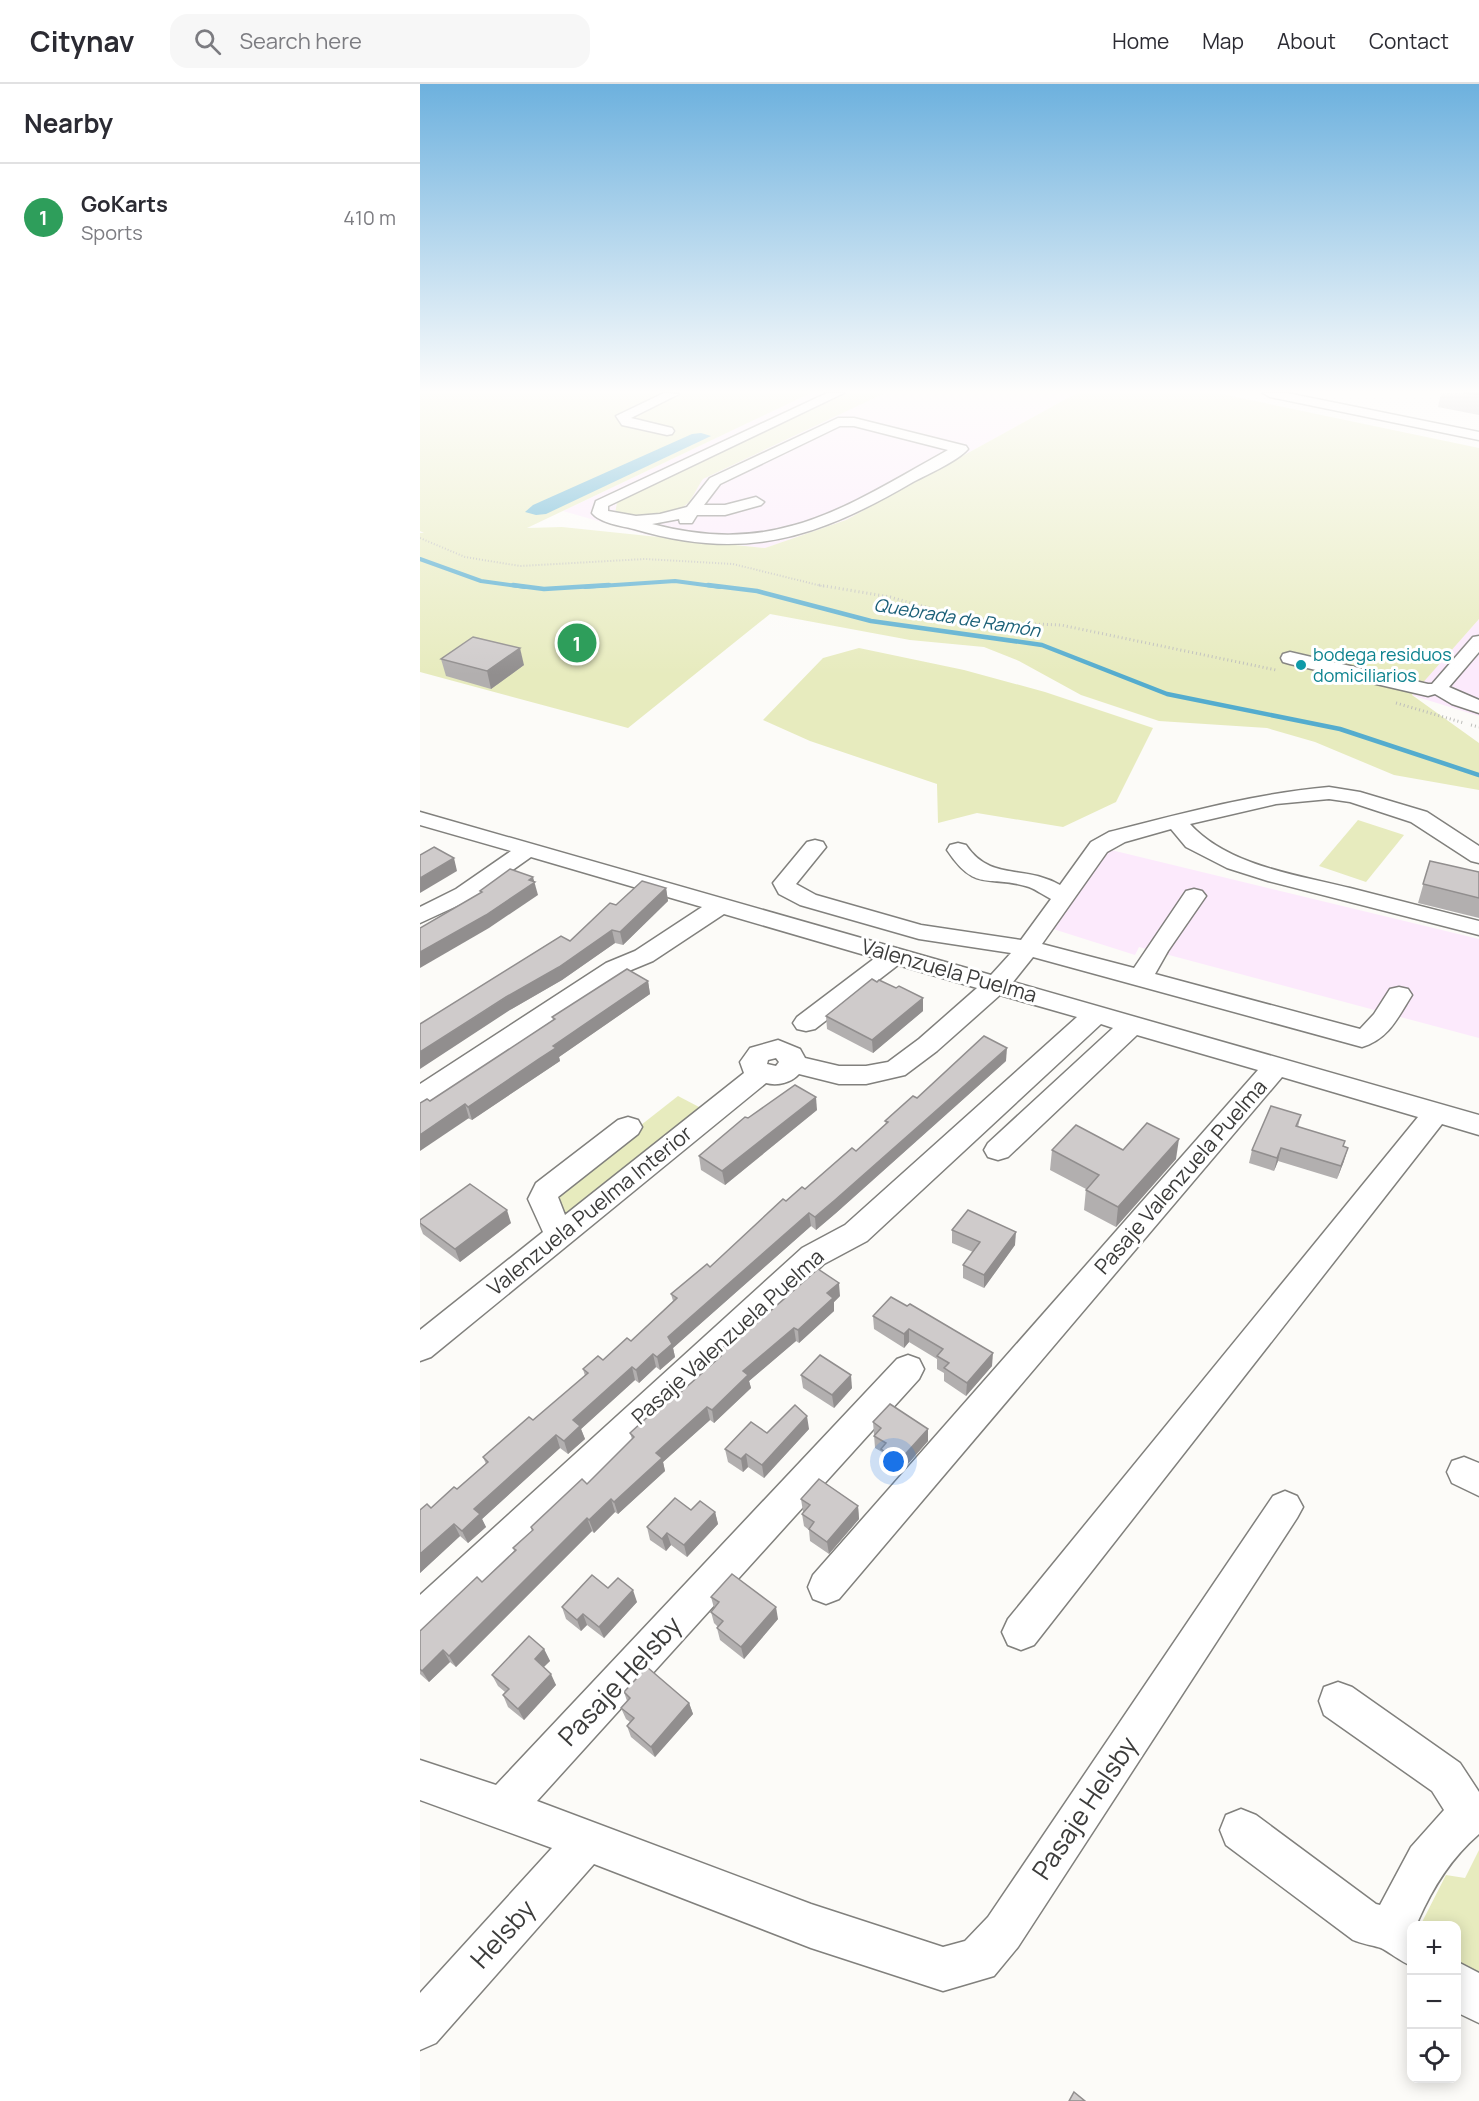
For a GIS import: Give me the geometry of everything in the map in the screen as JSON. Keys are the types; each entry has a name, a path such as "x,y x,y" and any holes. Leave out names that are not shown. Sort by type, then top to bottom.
{"street":[{"path":"637,487 601,504 600,513 679,534 723,541 740,541 777,535 806,527 841,514 891,487"},
{"path":"679,534 692,510 710,487"},
{"path":"616,519 636,521 661,519 692,510 725,510 756,502"},
{"path":"1286,665 1428,690 1438,688 1478,643"},
{"path":"1438,688 1459,700 1479,707"},
{"name":"Valenzuela Puelma Interior","path":"420,1348 760,1074 755,1071 753,1062 759,1053 778,1049 786,1052 793,1059 793,1064 839,1074 866,1075 896,1069 928,1045 996,985 1020,959 1099,847 1117,837 1177,823 1230,807 1276,798 1329,793 1353,796 1419,818 1479,856"},
{"name":"Valenzuela Puelma","path":"420,818 1479,1125"},
{"path":"1177,823 1194,842 1235,863 1276,876 1479,928"},
{"path":"424,914 464,894 518,846"},
{"path":"815,847 784,883 787,889 808,900 919,932 1027,948 1362,1038 1372,1034 1381,1025 1399,995"},
{"path":"958,850 965,864 978,872 991,876 1034,881 1044,885 1051,892 1063,895"},
{"path":"1141,977 1156,950 1194,896"},
{"path":"420,1097 615,968 644,956 714,903"},
{"path":"806,1023 895,956"},
{"name":"Pasaje Valenzuela Puelma","path":"420,1620 813,1256 856,1233 1096,1014"},
{"path":"998,1150 1132,1024"},
{"name":"Pasaje Valenzuela Puelma","path":"826,1587 1276,1066"},
{"path":"1021,1632 1436,1113"},
{"path":"560,1236 543,1199 546,1191 628,1127"},
{"name":"Pasaje Helsby","path":"503,1808 908,1369"},
{"name":"Pasaje Helsby","path":"586,1841 811,1926 942,1969 978,1960 1003,1932 1285,1507"},
{"path":"1241,1830 1368,1925 1402,1936 1419,1870 1437,1843 1474,1814 1446,1777 1338,1701"},
{"path":"420,1780 503,1808 586,1841"},
{"name":"Helsby","path":"420,2027 586,1841"},
{"path":"1461,1987 1479,2001"}],"path":[{"path":"420,538 465,557 520,566 645,559 733,564 823,586 890,597 954,615 1010,623 1061,625 1286,665"},
{"path":"1391,702 1479,727"}],"shaded area":[{"path":"613,487 906,487 846,520 765,548 647,535 563,511"},
{"path":"1479,619 1479,716 1411,695"},
{"path":"1107,849 1479,939 1479,1038 1139,947 1135,955 1050,928"}],"green space":[{"path":"420,487 613,487 527,528 562,527 765,548 846,520 906,487 1479,487 1479,619 1412,695 1479,743 1479,790 1394,775 1315,742 1267,728 1159,721 1081,695 1019,661 984,647 910,640 770,614 628,728 420,672 420,533 424,533 420,531"},
{"path":"642,487 698,487 688,503 681,508 653,517 632,517 615,513 617,503 625,495"},
{"path":"859,648 964,670 1045,692 1153,728 1116,802 1063,827 977,813 938,823 937,784 810,741 763,720 823,658"},
{"path":"1358,820 1404,835 1366,882 1319,866"},
{"path":"678,1096 701,1108 561,1218 552,1195"},
{"path":"1479,1850 1479,1976 1461,1962 1461,1921 1423,1921 1446,1875 1465,1878"}],"water":[{"path":"573,487 603,487 546,514 536,515 525,512 533,505"}],"building":[{"path":"473,637 520,648 487,671 441,659"},
{"path":"434,847 454,858 420,878 420,855"},
{"path":"1430,861 1479,872 1479,898 1423,884"},
{"path":"510,869 533,877 529,880 535,882 486,915 420,952 420,928 482,892 480,891"},
{"path":"642,881 666,888 620,932 612,930 559,967 506,997 420,1052 420,1024 561,936 570,941 610,903 616,905"},
{"path":"627,969 648,981 553,1046 556,1048 468,1107 465,1104 420,1135 420,1103 427,1099 430,1101 555,1019 552,1017"},
{"path":"872,979 896,988 899,986 923,998 872,1040 826,1016"},
{"path":"984,1036 1007,1048 835,1200 815,1217 809,1213 668,1337 672,1344 657,1357 653,1354 636,1370 632,1367 573,1420 580,1426 564,1441 556,1435 474,1509 480,1514 462,1531 454,1524 420,1554 420,1510 427,1504 431,1508 454,1487 457,1489 488,1462 483,1457 529,1417 533,1420 588,1373 583,1369 598,1356 603,1360 627,1338 631,1341 677,1298 671,1294 707,1264 710,1267 783,1199 786,1201 802,1187 805,1189 852,1148 856,1151 888,1122 885,1121 913,1096 917,1098"},
{"path":"795,1085 816,1097 722,1171 699,1156 745,1117 748,1118"},
{"path":"1271,1106 1301,1115 1296,1126 1345,1141 1343,1146 1348,1148 1341,1166 1281,1148 1277,1158 1252,1150"},
{"path":"1147,1123 1179,1139 1118,1207 1086,1190 1099,1175 1052,1150 1076,1125 1123,1150"},
{"path":"470,1184 507,1210 455,1249 420,1223 420,1220"},
{"path":"968,1210 1016,1232 984,1275 963,1265 980,1242 952,1230"},
{"path":"818,1269 839,1283 827,1293 833,1298 798,1330 794,1328 743,1371 748,1375 712,1410 707,1407 656,1453 662,1458 614,1502 611,1499 589,1520 587,1518 449,1656 443,1650 422,1671 420,1669 420,1631 477,1577 482,1582 516,1550 513,1548 533,1530 531,1527 582,1479 587,1484 634,1437 630,1433 678,1389 681,1392 721,1356 717,1353 763,1310 768,1313"},
{"path":"891,1297 907,1306 910,1304 993,1353 967,1383 944,1368 949,1363 937,1356 943,1349 909,1329 904,1334 873,1316"},
{"path":"820,1355 851,1375 832,1395 801,1375"},
{"path":"890,1404 928,1429 899,1461 881,1449 886,1443 874,1436 881,1428 873,1422"},
{"path":"795,1405 807,1416 762,1465 746,1454 741,1459 725,1449 751,1422 767,1433"},
{"path":"819,1479 858,1506 827,1542 809,1529 814,1522 802,1514 810,1505 801,1499"},
{"path":"675,1498 691,1510 700,1501 715,1512 684,1545 667,1533 662,1539 647,1527"},
{"path":"732,1574 776,1607 741,1647 717,1628 723,1621 711,1612 719,1602 711,1597"},
{"path":"592,1575 608,1588 618,1578 633,1590 599,1627 583,1614 577,1620 562,1607"},
{"path":"529,1636 544,1649 535,1659 551,1674 518,1709 503,1695 509,1689 492,1675"},
{"path":"647,1667 689,1703 651,1747 627,1726 634,1718 621,1708 630,1698 624,1692"},
{"path":"1074,2092 1085,2101 1069,2101"}],"waterway":[{"name":"Quebrada de Ramón","path":"420,559 481,581 525,587"},
{"name":"Quebrada de Ramón","path":"585,587 675,581 720,587"},
{"name":"Quebrada de Ramón","path":"513,585 544,589 609,585"},
{"name":"Quebrada de Ramón","path":"708,585 757,591 871,621 1042,645 1167,694 1340,729 1479,775"}],"place":[{"name":"GoKarts","path":"577,643"},
{"name":"bodega residuos domiciliarios","path":"1301,665"}]}
